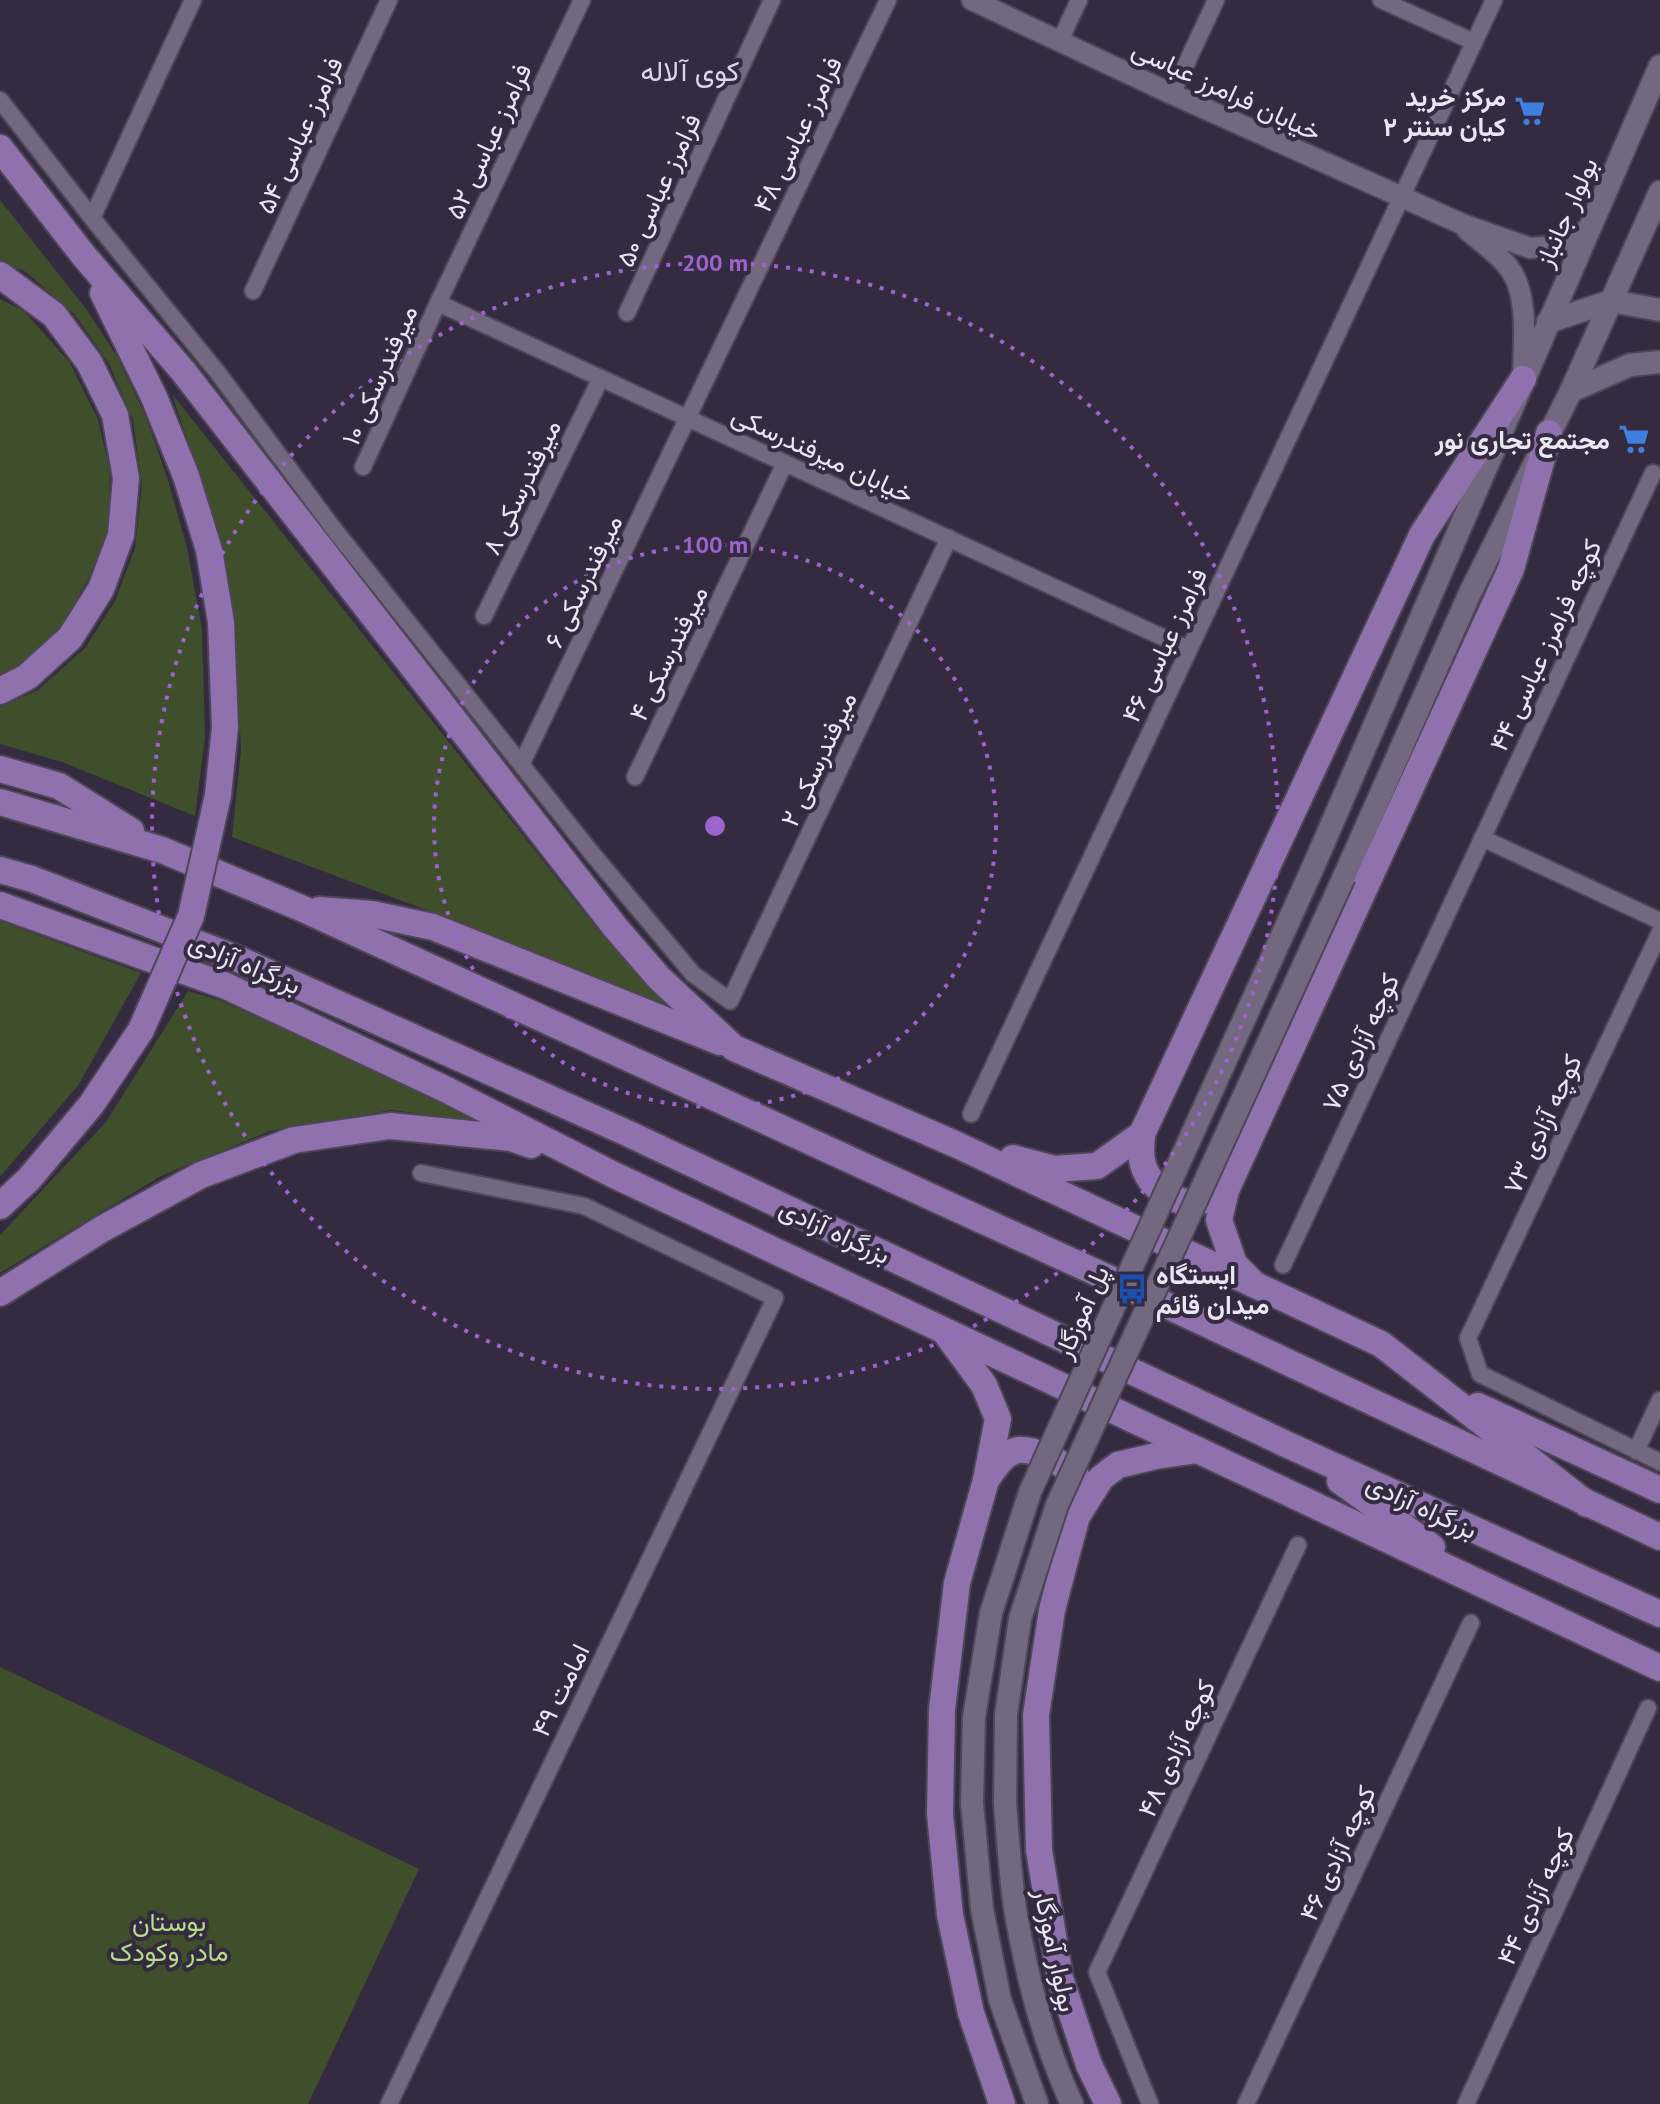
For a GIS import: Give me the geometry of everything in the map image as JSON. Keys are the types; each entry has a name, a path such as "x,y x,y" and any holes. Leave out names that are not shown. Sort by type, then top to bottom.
{"highway":[{"path":"0,148 84,256 183,371 615,927 659,978 734,1048"},
{"path":"0,1206 29,1179 91,1105 141,1030 191,916 218,795 225,727 221,622 209,550 186,476 154,397 84,256"},
{"path":"0,275 54,315 89,362 115,415 126,478 121,535 101,589 70,638 27,677 0,691"},
{"path":"1226,1190 1212,1198 1190,1202 1168,1196 1151,1181 1142,1160 1142,1134 1422,535 1523,379"},
{"path":"1255,1286 1234,1264 1226,1244 1219,1220 1226,1190 1511,569 1549,433"},
{"path":"0,769 59,786 162,850"},
{"path":"0,802 162,850 301,908 1132,1289 1660,1537"},
{"name":"بزرگراه آزادی","path":"0,870 32,879 252,965 641,1139 1288,1445 1660,1614"},
{"path":"0,905 226,986 443,1088 614,1175 1660,1668"},
{"path":"301,908 372,914 433,927 734,1048 955,1144 1381,1344 1587,1504"},
{"path":"0,1293 102,1229 201,1175 294,1140 390,1126 511,1138 614,1175"},
{"path":"955,1144 1055,1169 1097,1166 1142,1134"},
{"path":"943,1330 984,1385 998,1419 986,1480 957,1583 942,1709 940,1814 950,1915 971,2013 1002,2104"},
{"path":"1436,1386 1660,1490"},
{"path":"1288,1445 1488,1587"},
{"path":"986,1480 1002,1459 1019,1450 1041,1454 1061,1463 1079,1479 1083,1498 1052,1610 1036,1715 1039,1850 1060,1978 1089,2065 1108,2104"},
{"path":"1077,1516 1101,1478 1118,1465 1198,1450"}],"main road":[{"name":"بولوار جانباز","path":"1523,379 1660,66"},
{"path":"1549,433 1571,391 1660,192"},
{"path":"1548,322 1611,301 1660,310"},
{"path":"1571,391 1630,365 1660,362"},
{"name":"پل آموزگار","path":"1037,2104 1000,2000 982,1909 972,1803 974,1717 991,1613 1030,1492 1314,865 1523,379"},
{"name":"بولوار آموزگار","path":"1072,2104 1061,2081 1032,1988 1015,1907 1005,1803 1006,1715 1020,1619 1057,1505 1470,593 1549,433"}],"street":[{"path":"92,218 193,0"},
{"name":"فرامرز عباسی ۵۴","path":"253,291 389,0"},
{"name":"فرامرز عباسی ۵۲","path":"438,303 582,0"},
{"name":"فرامرز عباسی ۵۰","path":"627,313 772,0"},
{"name":"فرامرز عباسی ۴۸","path":"688,419 888,0"},
{"name":"خیابان فرامرز عباسی","path":"972,0 1462,224"},
{"path":"1060,41 1079,0"},
{"path":"1172,94 1216,0"},
{"path":"1381,0 1474,42"},
{"name":"فرامرز عباسی ۴۶","path":"971,1114 1494,0"},
{"path":"0,100 218,373 333,528 522,763"},
{"path":"1462,224 1530,248 1553,246 1589,229"},
{"path":"1462,224 1510,268 1520,289 1523,379"},
{"name":"خیابان میرفندرسکی","path":"438,303 1188,649"},
{"name":"میرفندرسکی ۱۰","path":"363,467 438,303"},
{"name":"میرفندرسکی ۸","path":"484,616 601,378"},
{"name":"میرفندرسکی ۶","path":"522,763 688,419"},
{"name":"میرفندرسکی ۴","path":"635,777 785,463"},
{"name":"کوچه فرامرز عباسی ۴۴","path":"1482,838 1653,473"},
{"name":"میرفندرسکی ۲","path":"522,763 590,851 693,974 730,1001 949,538"},
{"path":"1482,838 1660,921"},
{"name":"کوچه آزادی ۷۵","path":"1283,1265 1482,838"},
{"name":"کوچه آزادی ۷۳","path":"1636,1451 1480,1374 1468,1338 1660,932"},
{"name":"امامت ۴۹","path":"389,2104 775,1298 584,1206 421,1173"},
{"path":"1660,1400 1636,1451 1660,1462"},
{"name":"کوچه آزادی ۴۸","path":"1150,2104 1097,1972 1298,1545"},
{"name":"کوچه آزادی ۴۶","path":"1246,2104 1471,1623"},
{"name":"کوچه آزادی ۴۴","path":"1466,2104 1648,1708"}],"green space":[{"path":"0,200 87,310 118,358 146,417 168,480 187,548 202,630 205,737 195,816 62,762 0,744 0,707 38,690 85,648 115,601 135,548 142,485 133,420 109,364 75,315 26,272 0,261"},
{"path":"0,299 24,311 70,363 98,419 110,472 108,530 90,576 61,627 24,661 0,676"},
{"path":"172,394 603,936 675,1015 469,926 232,837 241,750 235,628 219,533"},
{"path":"0,921 141,973 79,1084 0,1177"},
{"path":"188,991 219,1000 490,1123 392,1110 270,1131 161,1176 0,1273 0,1235 106,1122"},
{"name":"بوستان مادر وکودک","path":"0,1667 419,1869 308,2104 0,2104"}],"place":[{"name":"مرکز خرید کیان سنتر ۲","path":"1530,111"},
{"name":"مجتمع تجاری نور","path":"1634,439"},
{"name":"ایستگاه میدان قائم","path":"1132,1289"}],"district":[{"name":"کوی آلاله","path":"690,70"}]}
